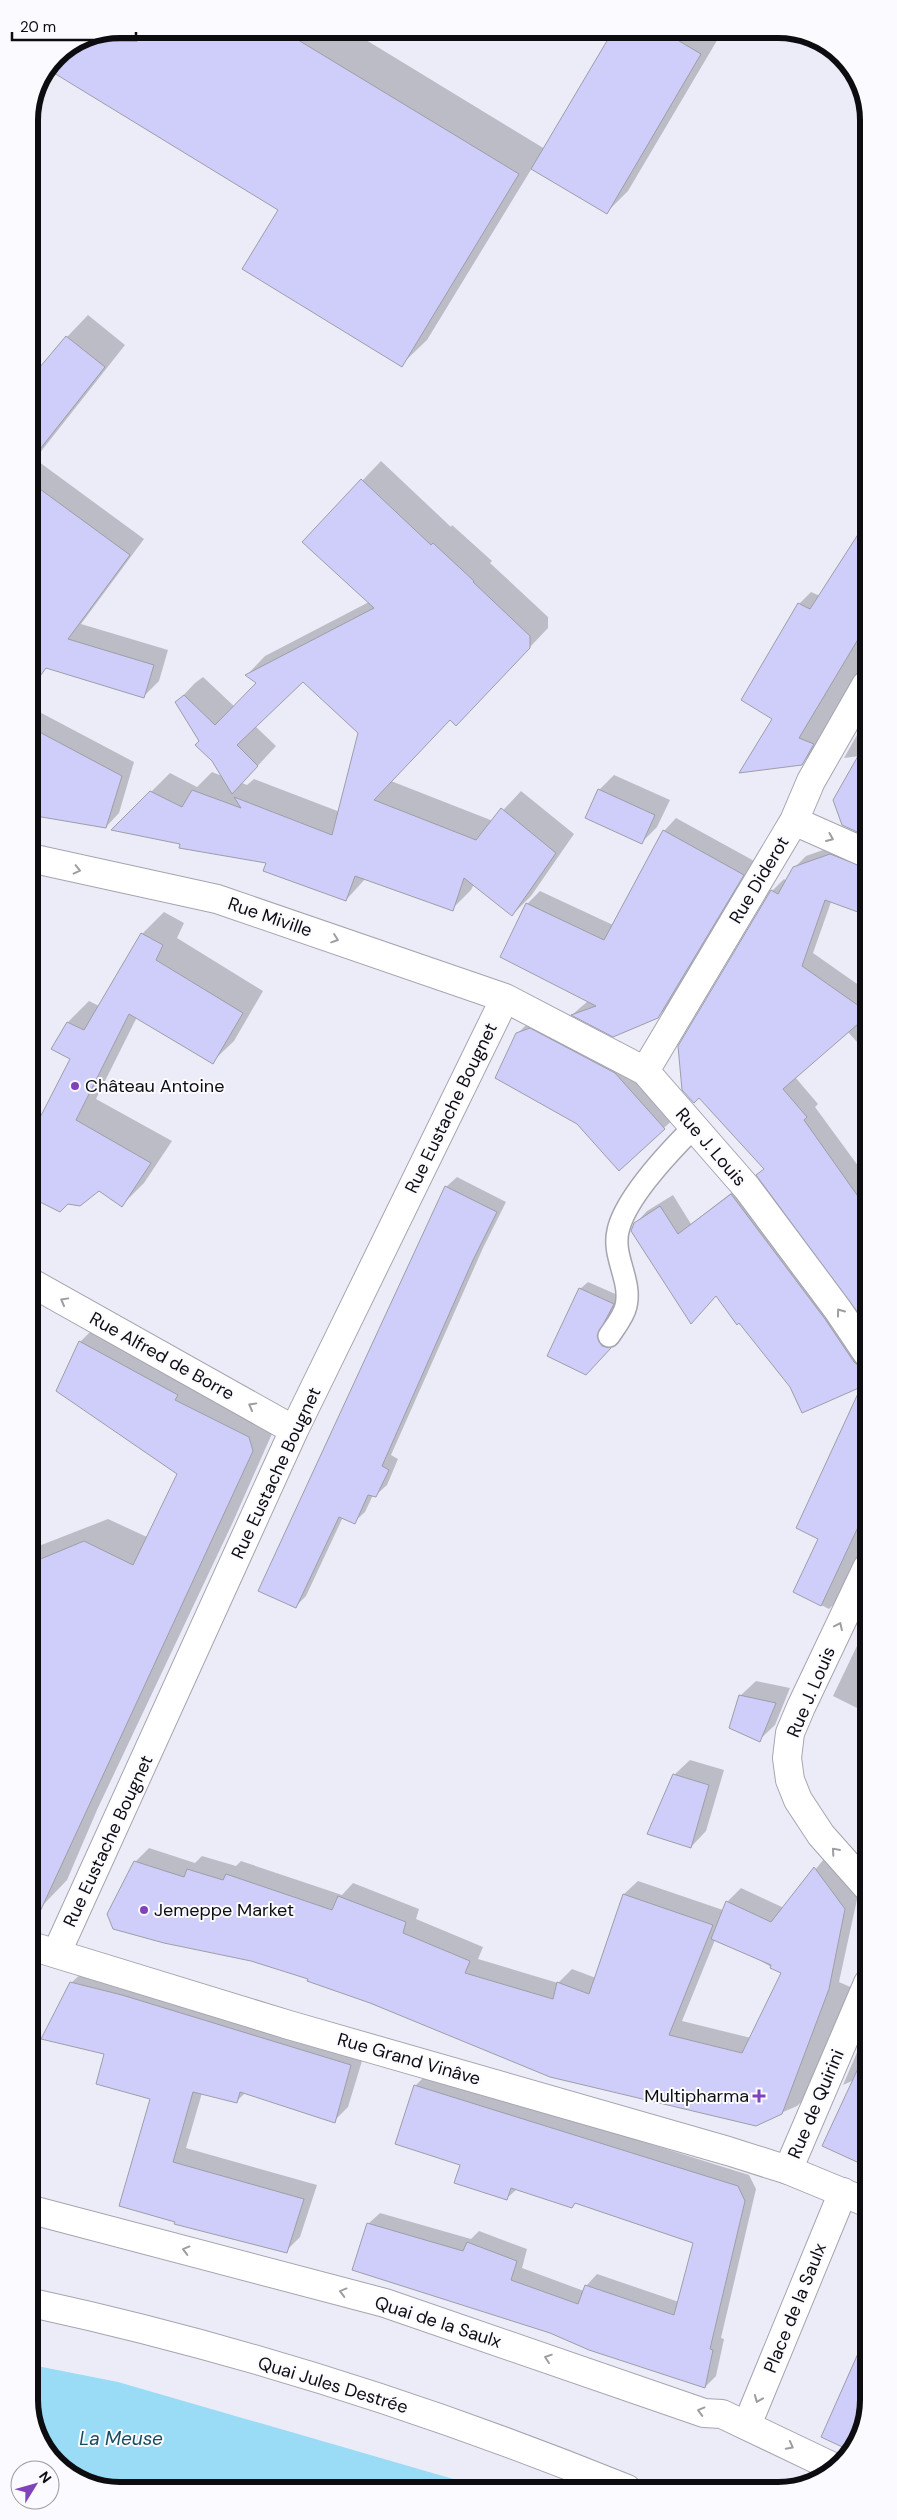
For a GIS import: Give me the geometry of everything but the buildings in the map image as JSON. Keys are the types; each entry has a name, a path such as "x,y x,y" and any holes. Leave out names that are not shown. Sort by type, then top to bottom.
{"street":[{"name":"Rue Diderot","path":"645,1071 794,821 810,781 860,695"},
{"path":"794,821 860,850"},
{"name":"Rue Miville","path":"38,860 217,899 505,998"},
{"name":"Rue J. Louis","path":"505,998 645,1071 747,1188 860,1342"},
{"name":"Rue Eustache Bougnet","path":"44,1949 505,998"},
{"name":"Rue Alfred de Borre","path":"38,1286 294,1430"},
{"name":"Rue J. Louis","path":"860,1583 790,1733 787,1758 790,1780 798,1800 821,1835 860,1879"},
{"name":"Rue Grand Vinâve","path":"44,1949 289,2025 788,2170 860,2199"},
{"name":"Rue de Quirini","path":"788,2170 860,2002"},
{"name":"Place de la Saulx","path":"747,2425 844,2192"},
{"name":"Quai de la Saulx","path":"38,2212 400,2308 704,2413 722,2414 828,2465"},
{"name":"Quai Jules Destrée","path":"38,2304 210,2347 356,2391 469,2428 609,2482"}],"lane":[{"path":"609,1336 626,1307 627,1291 616,1254 618,1230 626,1212 650,1174 694,1126"}],"water":[{"name":"La Meuse","path":"38,2366 118,2382 464,2482 104,2481 88,2476 70,2466 51,2446 40,2422 38,2411"}],"place":[{"name":"Château Antoine","path":"75,1086"},
{"name":"Jemeppe Market","path":"144,1910"},
{"name":"Multipharma","path":"759,2096"}]}
